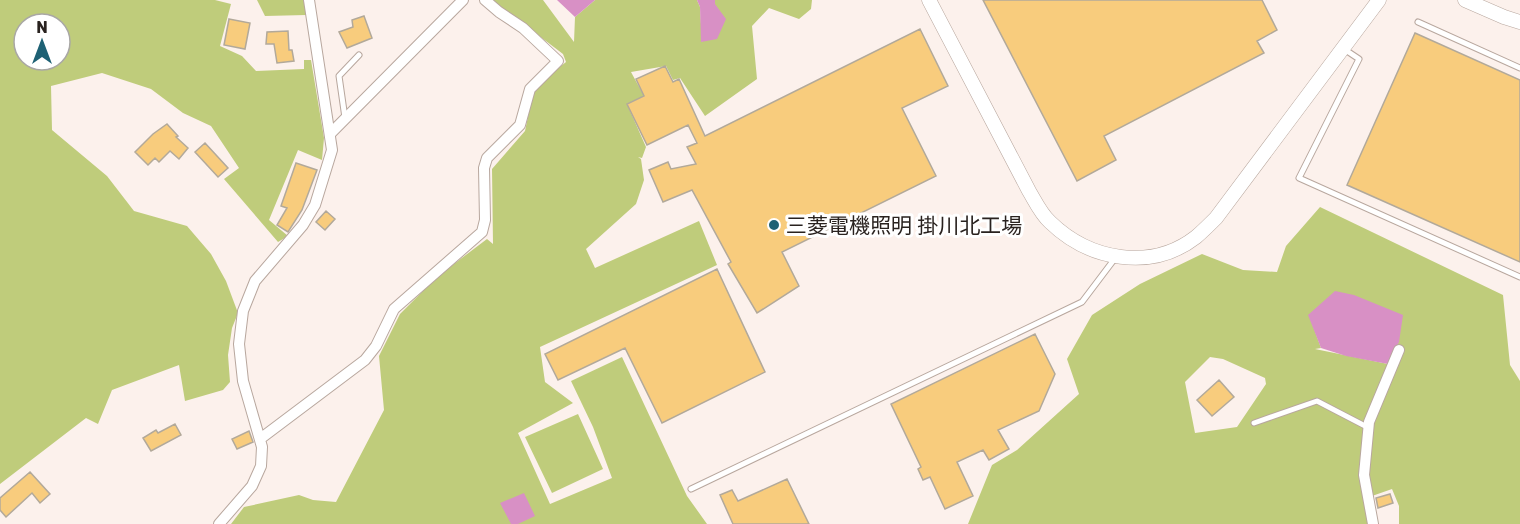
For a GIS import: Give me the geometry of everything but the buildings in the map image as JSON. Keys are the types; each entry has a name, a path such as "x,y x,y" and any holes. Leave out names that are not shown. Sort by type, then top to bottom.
{"street":[{"path":"219,524 252,486 261,466 262,447 243,381 238,344 243,311 255,281 303,225 315,205 332,150 309,0"},
{"path":"330,134 463,0"},
{"path":"260,439 365,360 376,346 394,309 482,232 485,220 484,168 487,158 520,125 530,89 558,61 523,28 485,0"},
{"path":"929,0 1029,191 1048,220 1075,243 1095,252 1116,257 1139,258 1166,253 1195,238 1216,218 1378,0"},
{"path":"1465,0 1520,22"},
{"path":"1373,524 1364,475 1369,428 1399,350"}],"lane":[{"path":"1418,22 1520,68"},
{"path":"1343,48 1359,59 1299,178 1520,276"},
{"path":"345,119 339,76 359,56"},
{"path":"691,489 1082,302 1116,257"},
{"path":"1254,423 1317,401 1369,428"}],"green space":[{"path":"0,0 215,0 231,4 220,46 242,56 256,71 304,69 304,60 311,60 324,138 322,160 298,150 269,220 288,236 278,242 224,179 239,168 211,126 183,113 151,89 102,73 51,86 52,130 107,176 134,211 187,226 211,254 226,281 238,313 232,328 228,355 230,382 223,390 185,401 179,365 112,390 98,424 86,418 0,484"},
{"path":"257,0 304,0 306,15 265,16"},
{"path":"492,0 543,0 574,42 575,17 595,0 697,0 700,7 702,42 715,0 812,0 811,9 799,19 769,8 752,26 757,79 705,116 680,78 673,80 666,66 631,72 644,96 627,104 646,147 642,158 638,157 641,159 644,180 636,204 586,249 595,268 699,221 717,265 540,347 545,382 573,403 518,433 550,504 612,478 593,427 571,381 622,357 687,496 707,524 231,524 244,507 299,495 313,500 336,502 384,410 379,356 400,314 438,276 487,239 493,244 492,169 525,131 534,88 566,62 563,54"},
{"path":"1320,207 1503,295 1510,365 1520,381 1520,524 1399,524 1399,506 1392,489 1372,496 1373,524 968,524 992,465 1017,450 1079,394 1067,359 1092,315 1140,284 1202,254 1243,270 1277,272 1286,246","holes":["1309,315 1388,364 1315,349 1321,348","1210,357 1223,359 1265,378 1266,384 1237,427 1195,433 1185,382"]},
{"path":"578,414 603,469 552,493 525,437"}],"shaded area":[{"path":"557,0 595,0 575,17"},
{"path":"697,0 715,0 715,4 726,19 717,39 701,42 700,7"},
{"path":"1335,291 1354,295 1403,315 1399,342 1388,364 1346,356 1321,348 1308,315"},
{"path":"524,493 535,516 518,524 511,524 500,503"}],"place":[{"name":"三菱電機照明 掛川北工場","path":"774,225"}]}
